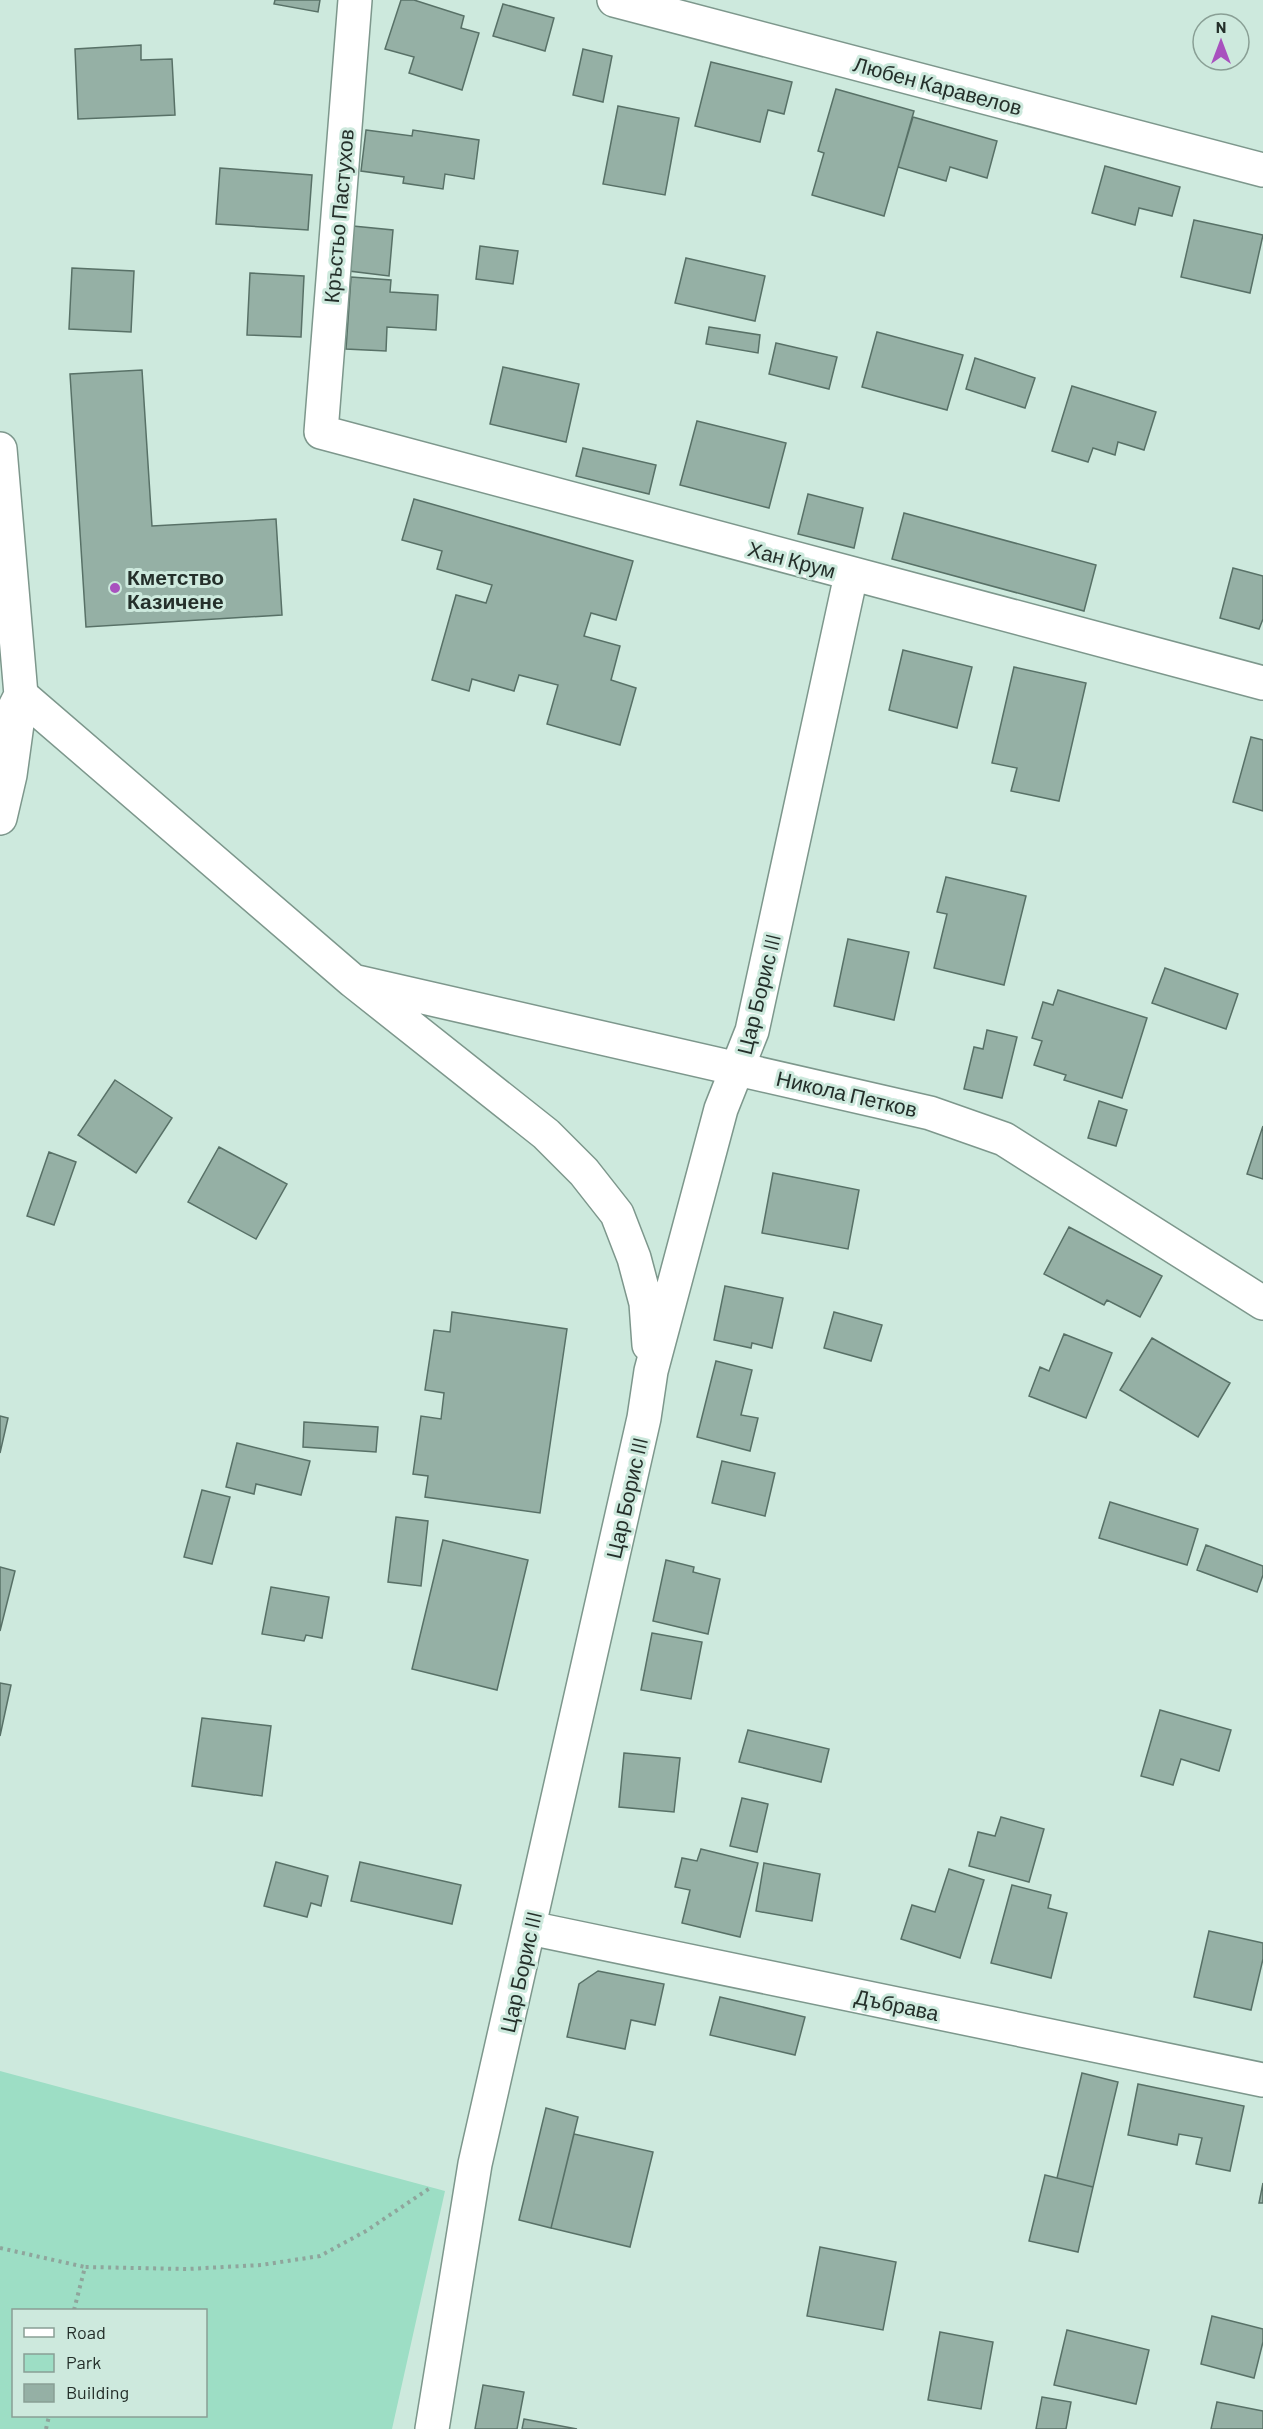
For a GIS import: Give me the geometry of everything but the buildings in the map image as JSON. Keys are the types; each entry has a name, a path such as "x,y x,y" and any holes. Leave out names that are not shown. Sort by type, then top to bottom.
{"street":[{"name":"Кръстьо Пастухов","path":"321,432 355,0"},
{"name":"Любен Каравелов","path":"614,0 1263,170"},
{"name":"Хан Крум","path":"321,432 1263,683"},
{"path":"0,449 21,695 10,775 0,818"},
{"name":"Цар Борис III","path":"432,2429 475,2164 644,1419 651,1371 721,1108 752,1031 851,575"},
{"path":"0,738 21,695"},
{"path":"21,695 353,981 546,1134 584,1172 617,1214 634,1258 646,1303 651,1371"},
{"name":"Никола Петков","path":"353,981 930,1113 1004,1139 1263,1303"},
{"name":"Дъбрава","path":"530,1928 1263,2080"}],"path":[{"path":"0,2248 85,2267 198,2268 261,2265 320,2256 366,2231 415,2196 475,2164"},
{"path":"74,2309 85,2267"}],"green space":[{"path":"0,2071 445,2191 392,2429 0,2429"}],"place":[{"name":"Кметство Казичене","path":"115,588"}]}
